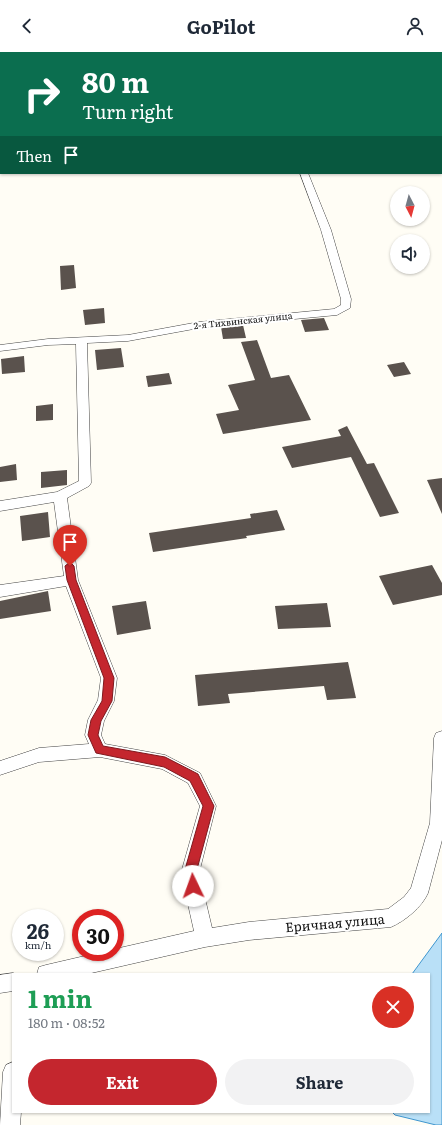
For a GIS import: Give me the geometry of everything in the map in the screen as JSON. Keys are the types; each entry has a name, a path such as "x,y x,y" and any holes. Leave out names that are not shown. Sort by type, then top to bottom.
{"street":[{"name":"2-я Тихвинская улица","path":"0,348 48,342 128,338 199,325 336,312 346,306 346,298 326,230 304,174"},
{"path":"0,506 60,496 85,483 81,340"},
{"path":"60,496 72,580 109,678 106,701 96,720 93,735 100,750"},
{"path":"0,591 72,580"},
{"name":"Еричная улица","path":"50,973 204,938 249,931 391,918 410,903 419,892 438,823 442,738"},
{"path":"0,768 39,755 100,750 165,762 194,778 208,806 190,873 204,938"},
{"path":"0,984 12,982"},
{"path":"10,1125 12,1090"}],"water":[{"path":"442,933 442,1125 436,1125 395,1115 393,1113 430,1113 430,973 413,973"}],"building":[{"path":"74,265 76,288 61,290 60,266"},
{"path":"104,308 105,323 85,325 83,310"},
{"path":"324,318 329,330 305,332 301,320"},
{"path":"243,325 246,338 223,339 221,327"},
{"path":"257,340 271,378 289,375 311,420 223,434 216,414 239,410 228,385 255,380 241,342"},
{"path":"121,348 124,367 97,370 95,350"},
{"path":"24,356 25,372 2,374 1,359"},
{"path":"404,362 411,374 394,377 387,365"},
{"path":"169,373 172,384 148,387 146,376"},
{"path":"53,404 53,420 36,421 36,406"},
{"path":"347,426 367,464 374,463 399,513 380,517 351,457 292,468 282,447 341,436 338,430"},
{"path":"16,464 17,480 0,482 0,467"},
{"path":"67,470 67,485 41,488 41,472"},
{"path":"442,478 442,514 427,480"},
{"path":"277,510 285,530 246,536 247,538 153,552 149,533 251,518 250,514"},
{"path":"48,512 50,537 22,541 20,516"},
{"path":"432,565 442,583 442,595 393,605 379,576"},
{"path":"48,591 51,611 0,619 0,601"},
{"path":"146,601 151,629 117,635 112,606"},
{"path":"327,603 331,627 278,629 275,606"},
{"path":"348,662 356,698 327,700 324,686 228,694 230,703 198,706 195,675"}],"route":[{"path":"70,566 72,580 109,678 106,701 96,720 93,735 100,750 165,762 194,778 208,806 202,833 190,873 193,886"}]}
